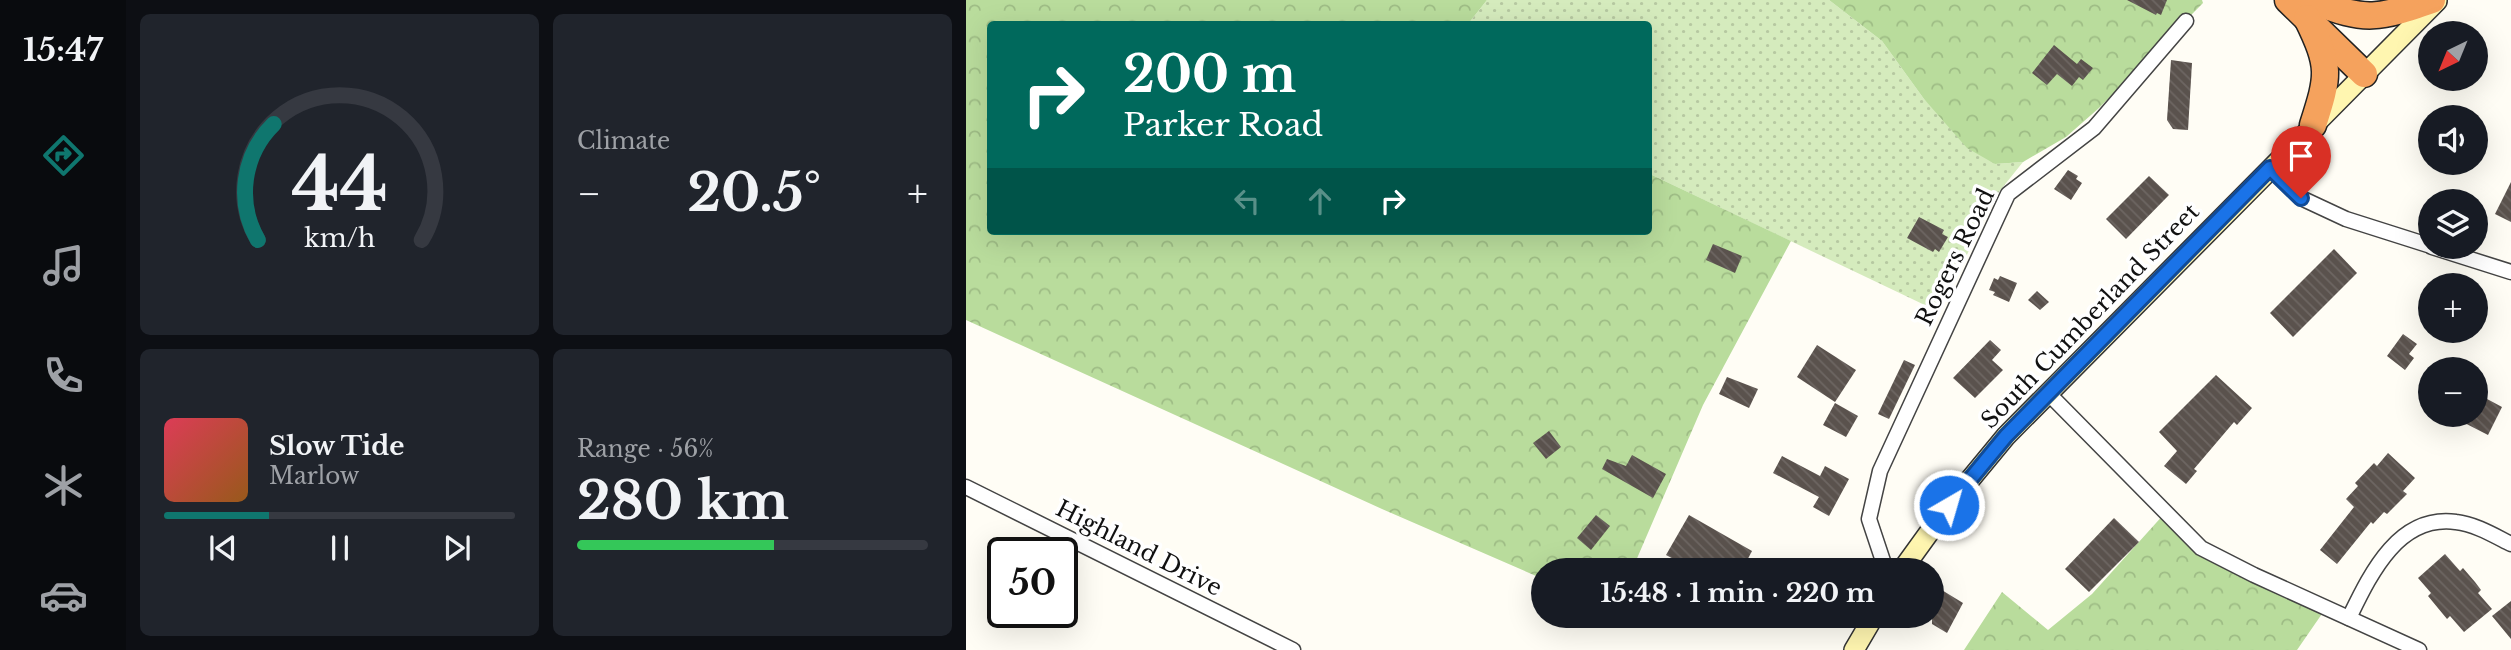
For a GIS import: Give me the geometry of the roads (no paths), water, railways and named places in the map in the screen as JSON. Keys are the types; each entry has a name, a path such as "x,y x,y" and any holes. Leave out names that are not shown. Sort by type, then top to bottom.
{"highway":[{"path":"2288,0 2310,9 2362,16 2389,15 2432,0"},
{"path":"2310,9 2370,69"},
{"path":"2310,9 2326,71 2324,92 2313,125"}],"main road":[{"name":"South Cumberland Street","path":"1911,558 1979,467 2048,393 2438,0"},
{"path":"1854,650 1867,628"}],"street":[{"name":"Rogers Road","path":"1882,558 1870,519 1880,471 2008,194 2094,128 2186,21"},
{"path":"2270,168 2301,198 2346,219 2418,242"},
{"path":"2472,259 2511,272"},
{"path":"2048,393 2201,548 2419,650"},
{"name":"Highland Drive","path":"966,487 1293,650"},
{"path":"2349,618 2379,562 2400,539 2427,523 2457,522 2511,544"}]}
